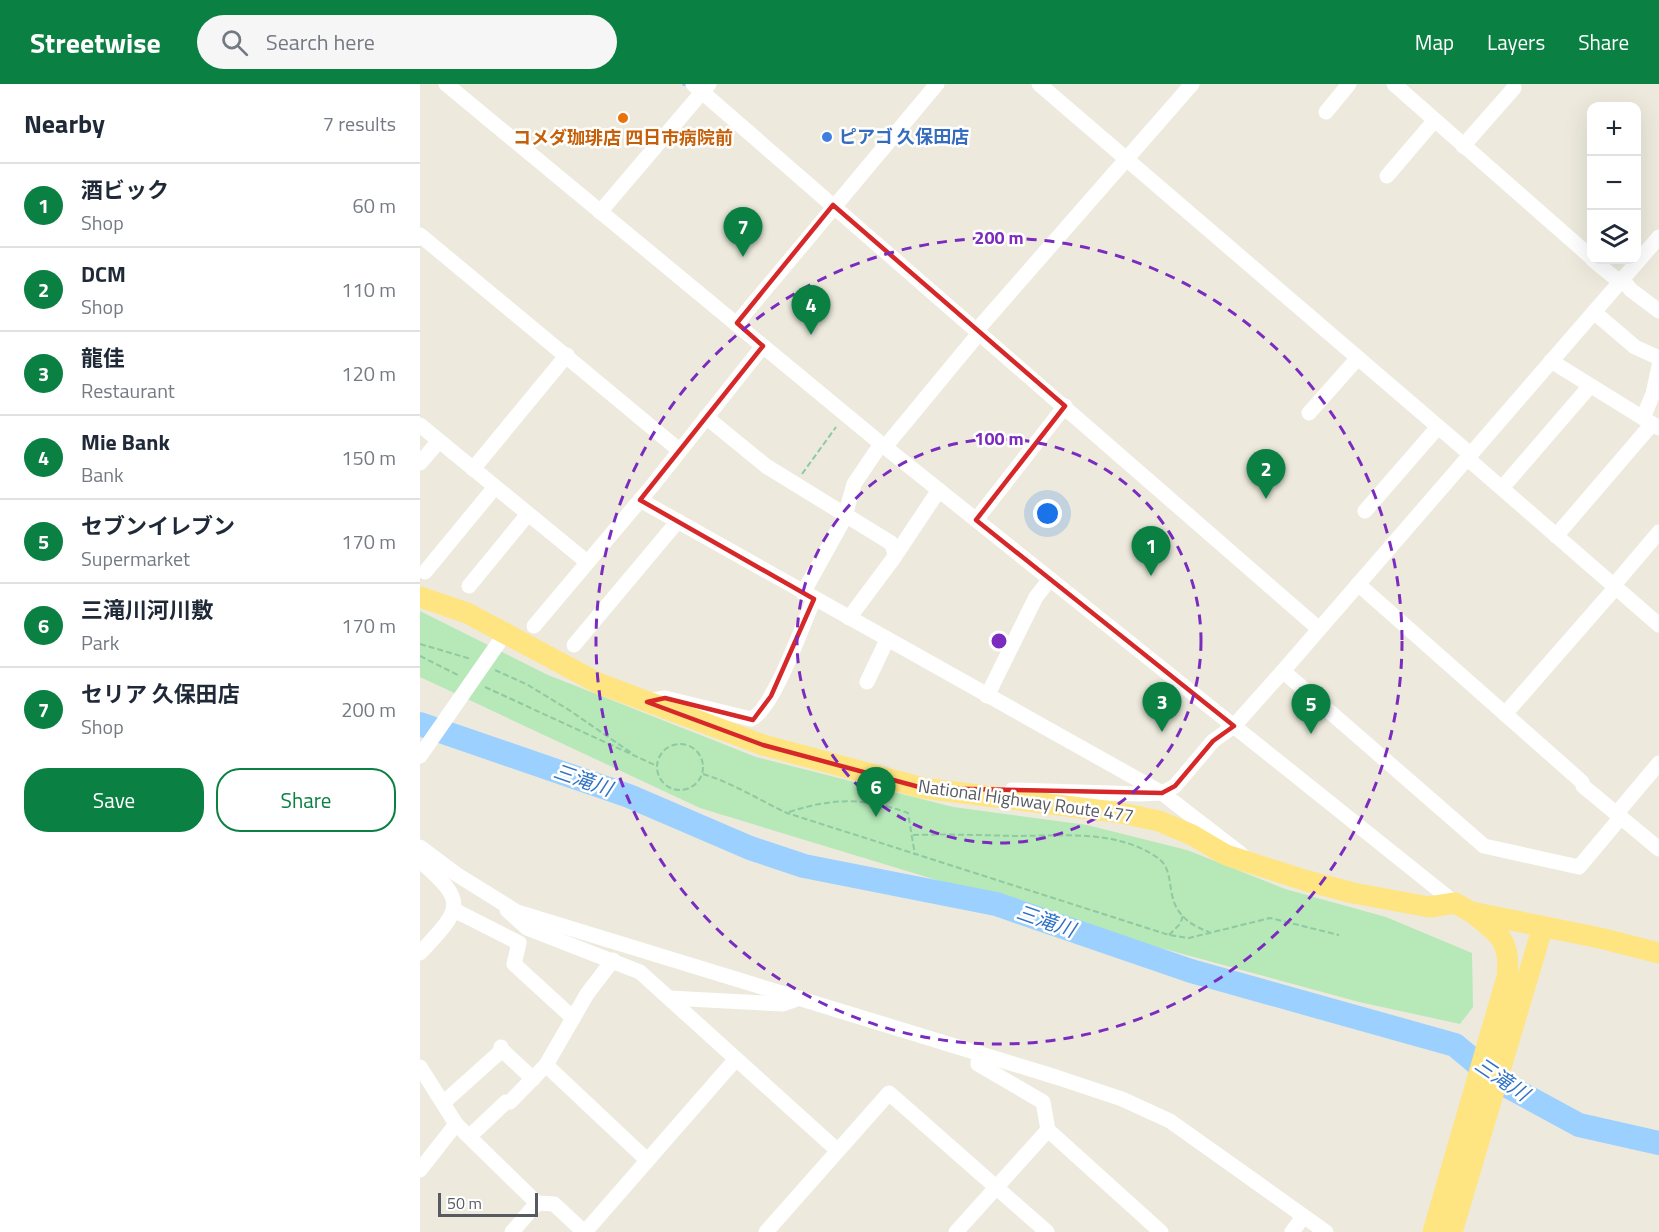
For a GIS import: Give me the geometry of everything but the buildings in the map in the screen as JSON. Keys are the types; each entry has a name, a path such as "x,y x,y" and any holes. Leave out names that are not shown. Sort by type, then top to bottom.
{"highway":[{"name":"National Highway Route 477","path":"420,597 467,613 501,640 598,683 763,746 922,788 1121,813 1159,821 1192,834 1226,855 1353,893 1429,907 1463,908 1540,934 1659,953"},
{"path":"1450,1220 1507,977 1509,952 1499,934 1463,908"},
{"path":"1433,1232 1450,1220 1540,934"}],"street":[{"path":"446,84 883,445 1463,908"},
{"path":"737,323 833,205 937,84"},
{"path":"1039,84 1438,427 1502,488 1659,625"},
{"path":"647,702 665,698 751,719 756,717 771,696 809,596 846,514 854,484 883,445 979,331 1192,84"},
{"path":"1326,112 1350,84"},
{"path":"1394,84 1587,255"},
{"path":"600,212 701,87 1319,629"},
{"path":"1463,146 1514,88"},
{"path":"1387,176 1434,121"},
{"path":"420,235 567,354 679,450"},
{"path":"922,788 1140,794 1162,792 1175,786 1213,741 1233,726 1282,671 1659,237"},
{"path":"1599,264 1659,311"},
{"path":"1556,536 1651,423 1659,359 1635,347 1594,312"},
{"path":"534,626 763,346"},
{"path":"473,469 567,354"},
{"path":"1309,413 1358,359"},
{"path":"1551,361 1651,423"},
{"path":"1502,488 1590,386"},
{"path":"976,520 1065,406"},
{"path":"706,417 766,466 891,543 895,553 893,559"},
{"path":"420,425 587,562"},
{"path":"1365,511 1438,427"},
{"path":"420,464 439,441"},
{"path":"424,572 495,487"},
{"path":"849,618 893,559 939,490"},
{"path":"639,500 1162,792 1252,863"},
{"path":"469,586 528,514"},
{"path":"574,645 678,521"},
{"path":"1505,714 1659,532"},
{"path":"987,696 1036,597 1050,579"},
{"path":"1358,584 1582,782 1583,786 1659,849"},
{"path":"420,756 501,640"},
{"path":"867,682 887,640"},
{"path":"1282,671 1484,846 1579,867 1659,762"},
{"path":"420,847 501,904 527,928 640,972 837,1150"},
{"path":"420,861 450,889 454,896 454,910 448,924 420,952"},
{"path":"501,904 525,914 1122,1099 1161,1116 1326,1232"},
{"path":"454,910 519,943 514,964 573,1018"},
{"path":"471,1135 546,1065 573,1018 613,960"},
{"path":"669,998 783,1004 800,998"},
{"path":"443,1103 468,1083 501,1048 533,1079"},
{"path":"979,1053 978,1064 1043,1102 1048,1130 1161,1232"},
{"path":"420,1067 456,1124 471,1135 537,1203 554,1204 585,1232 736,1059"},
{"path":"546,1065 647,1160"},
{"path":"766,1232 889,1093 1047,1232"},
{"path":"420,1170 456,1124"},
{"path":"956,1232 1048,1130"},
{"path":"512,1232 537,1203"},
{"path":"1292,1232 1303,1217"}],"path":[{"path":"795,483 836,427"},
{"path":"420,644 456,652 476,661"},
{"path":"420,656 461,676"},
{"path":"487,666 528,685 569,710 635,756"},
{"path":"483,687 657,766"},
{"path":"684,744 692,746 702,758 703,774 694,786 680,791 666,786 661,780 657,766 662,752 669,746 684,744"},
{"path":"703,774 729,782 749,796 787,813 1169,935 1189,938 1270,918 1339,935"},
{"path":"787,813 827,800 878,804 908,813 915,855"},
{"path":"913,835 1104,838 1158,858 1166,867 1174,905 1189,924 1209,932"},
{"path":"1169,935 1180,924 1183,916"}],"highlighted area":[{"path":"833,205 1065,406 976,520 1234,726 1213,741 1175,786 1162,793 923,788 763,745 647,702 665,698 753,720 771,696 814,599 640,500 763,346 737,323"}],"green space":[{"path":"420,611 548,675 756,757 953,807 1087,825 1187,850 1285,889 1386,917 1472,953 1473,1007 1460,1024 1359,1002 1150,945 700,808 420,677"}],"waterway":[{"name":"三滝川","path":"420,724 629,796 750,848 804,866 996,904 1191,971 1455,1045 1498,1081 1579,1125 1659,1143"}],"place":[{"name":"コメダ珈琲店 四日市病院前","path":"623,118"},
{"name":"ピアゴ 久保田店","path":"827,137"},
{"name":"セリア 久保田店","path":"743,257"},
{"name":"Mie Bank","path":"811,335"},
{"name":"DCM","path":"1266,499"},
{"name":"酒ビック","path":"1151,576"},
{"name":"龍佳","path":"1162,732"},
{"name":"セブンイレブン","path":"1311,734"},
{"name":"三滝川河川敷","path":"876,817"}]}
